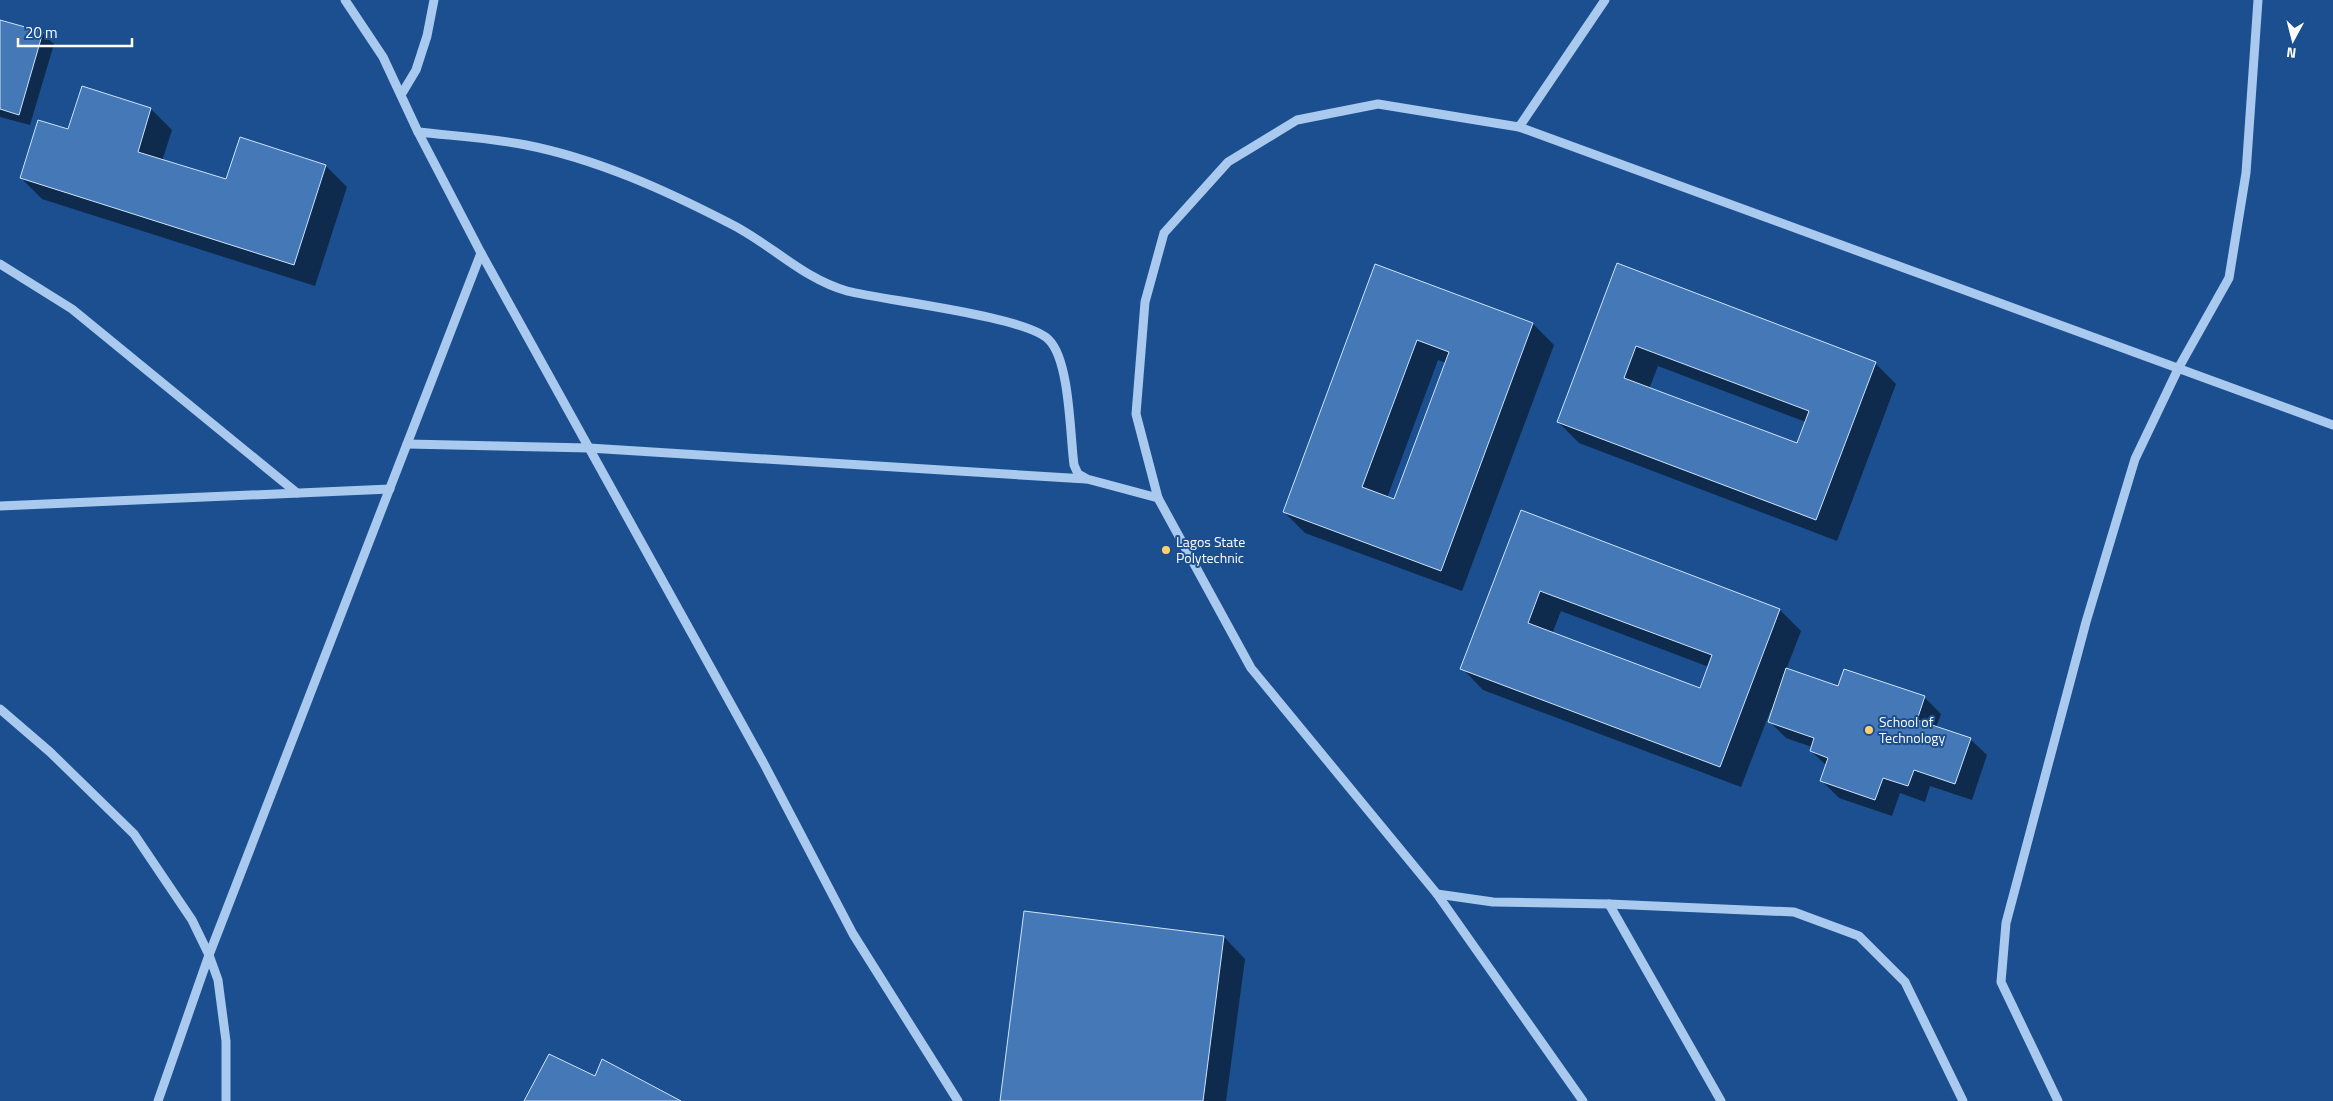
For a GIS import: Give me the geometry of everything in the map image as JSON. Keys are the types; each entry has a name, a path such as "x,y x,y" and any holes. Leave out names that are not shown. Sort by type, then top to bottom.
{"lane":[{"path":"345,0 383,58 418,132 481,253 764,762 853,934 958,1101"},
{"path":"401,95 416,70 427,36 434,0"},
{"path":"1519,127 1605,0"},
{"path":"2058,1101 2000,982 2006,923 2086,622 2135,459 2179,367 2229,278 2246,173 2258,0"},
{"path":"1583,1101 1437,894 1251,668 1158,498 1136,414 1145,302 1164,233 1228,162 1297,120 1378,104 1519,127 2179,367 2333,425"},
{"path":"418,132 488,139 528,146 599,166 684,200 738,227 824,284 848,291 995,320 1040,333 1048,339 1057,352 1067,396 1074,465 1078,474 1086,479"},
{"path":"158,1101 209,955 481,253"},
{"path":"0,264 72,310 297,493"},
{"path":"407,444 589,448 1086,479 1158,498"},
{"path":"0,506 390,489"},
{"path":"0,709 50,752 134,834 192,920 209,955 218,980 226,1041 226,1101"},
{"path":"1437,894 1493,902 1609,904 1794,912 1858,936 1905,982 1963,1101"},
{"path":"1609,904 1721,1101"}],"building":[{"path":"0,20 43,32 19,115 0,109"},
{"path":"82,86 151,108 138,152 226,179 240,137 326,165 294,265 20,178 38,120 68,129"},
{"path":"1617,263 1876,362 1816,520 1557,422","holes":["1636,346 1809,411 1797,443 1624,378"]},
{"path":"1375,264 1533,323 1441,571 1283,512","holes":["1417,340 1449,352 1394,499 1362,487"]},
{"path":"1521,510 1780,609 1720,767 1460,669","holes":["1540,591 1712,655 1700,688 1528,623"]},
{"name":"School of Technology","path":"1786,668 1838,686 1844,669 1925,696 1917,720 1971,738 1955,784 1914,770 1908,786 1883,778 1875,800 1820,781 1828,758 1810,751 1814,738 1768,722"},
{"path":"1024,911 1224,936 1203,1101 1000,1101"},
{"path":"549,1054 595,1076 602,1059 681,1101 524,1101"}],"place":[{"name":"Lagos State Polytechnic","path":"1166,550"},
{"name":"School of Technology","path":"1869,730"}]}
